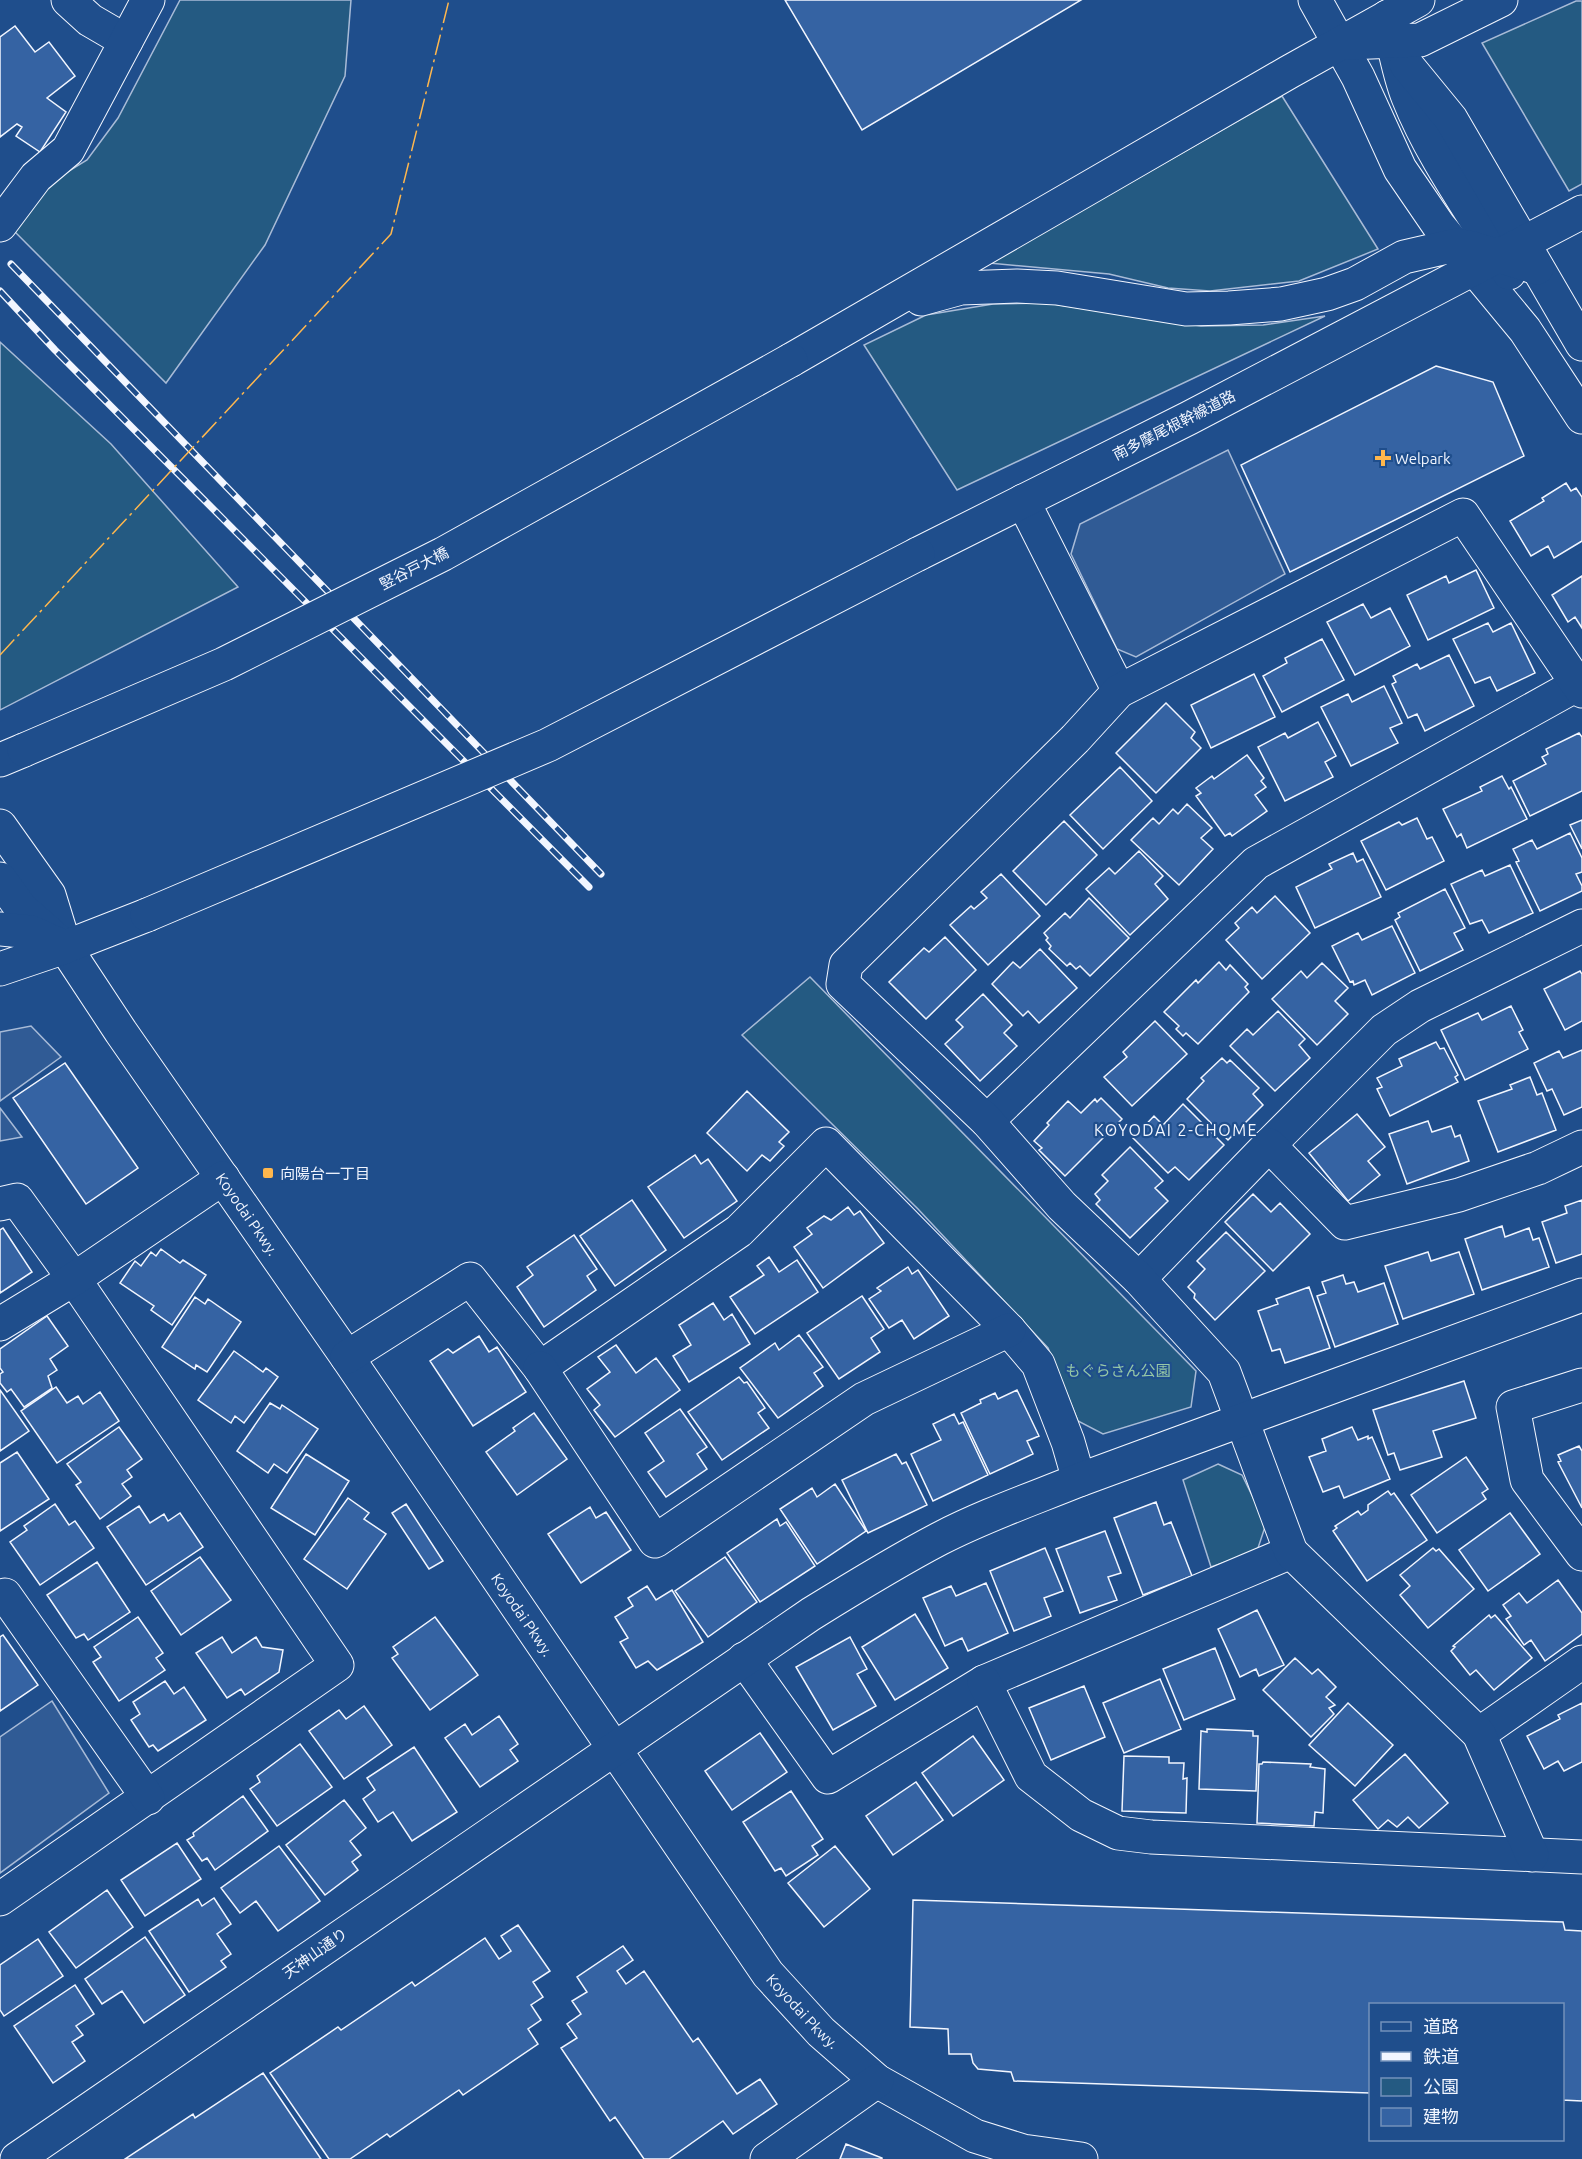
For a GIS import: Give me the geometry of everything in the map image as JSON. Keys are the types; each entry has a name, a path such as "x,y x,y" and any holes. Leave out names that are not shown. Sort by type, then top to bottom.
{"street":[{"path":"68,0 90,20 126,41"},
{"path":"0,225 36,177 68,150 148,0"},
{"path":"1316,0 1382,54 1451,119 1498,200 1477,257"},
{"path":"1339,0 1382,54 1452,183 1477,257 1561,311 1582,344"},
{"path":"1418,0 1382,54 1358,77 1400,169 1545,336 1582,392"},
{"path":"871,315 1289,72 1382,54 1420,40 1501,0"},
{"path":"1382,54 1439,193 1454,219 1457,231 1477,257 1582,417"},
{"path":"871,315 961,288 991,286 1057,288 1186,309 1281,304 1327,294 1355,284 1404,257 1477,257 1574,216"},
{"name":"南多摩尾根幹線道路","path":"65,947 147,915 548,745 918,554 1189,418 1477,257"},
{"name":"竪谷戸大橋","path":"12,755 224,664 443,554 871,315"},
{"path":"1023,501 1119,691"},
{"path":"987,1121 1256,863 1580,688 1462,515 1119,691 1075,739 846,965 843,984 987,1121 1062,1206 1139,1279 1224,1372 1291,1552 1479,1734 1532,1855"},
{"name":"Koyodai Pkwy.","path":"0,826 49,895 65,947"},
{"name":"Koyodai Pkwy.","path":"0,879 21,908 65,947 768,1974 821,2032 877,2081 975,2136 1023,2151 1081,2159"},
{"path":"1139,1279 1384,1030 1420,1006 1582,926"},
{"path":"0,929 31,932 65,947"},
{"path":"6,967 65,947"},
{"path":"540,1368 739,1231 826,1144 1009,1330 1038,1364 1068,1442 1079,1480"},
{"path":"1269,1145 1345,1223 1459,1195 1538,1168 1582,1147"},
{"path":"0,1324 74,1279 223,1178"},
{"path":"0,1204 17,1200 74,1279 337,1665 0,1899"},
{"path":"347,1358 470,1279 540,1368 655,1542 864,1399 1009,1330"},
{"name":"天神山通り","path":"17,2159 744,1659 865,1580 940,1539 1006,1509 1582,1295"},
{"path":"1582,1385 1513,1407 1527,1480 1582,1554"},
{"path":"744,1659 828,1778 984,1682 1291,1552"},
{"path":"0,1598 5,1595 147,1798"},
{"path":"1479,1734 1582,1662"},
{"path":"984,1682 1031,1776 1081,1815 1118,1833 1150,1837 1582,1857"},
{"path":"767,2159 877,2081"}],"green space":[{"path":"180,0 351,0 345,76 265,245 166,383 14,231 38,190 87,160 118,118"},
{"path":"1576,1 1582,1 1582,184 1569,191 1482,43"},
{"path":"1282,96 1378,249 1299,281 1210,291 1168,288 1109,274 989,263"},
{"path":"1046,303 1201,326 1263,325 1325,316 957,490 864,345 926,315 993,304"},
{"path":"0,342 111,444 238,587 0,710"},
{"name":"もぐらさん公園","path":"810,977 1196,1371 1191,1407 1103,1434 1078,1421 1048,1348 918,1209 742,1035"},
{"path":"1218,1464 1242,1475 1266,1524 1257,1551 1211,1567 1183,1480"}],"shaded area":[{"path":"1228,450 1285,574 1136,657 1117,649 1071,554 1080,524"},
{"path":"31,1026 61,1057 0,1101 0,1032"},
{"path":"0,1108 22,1137 0,1141"},
{"path":"52,1701 109,1793 0,1873 0,1737"}],"building":[{"path":"785,0 1081,0 862,130"},
{"path":"15,26 35,52 49,42 75,76 47,98 66,112 40,152 16,136 22,127 17,124 0,137 0,37"},
{"path":"1436,366 1493,382 1524,456 1290,572 1241,465"},
{"path":"1566,483 1571,491 1576,488 1582,497 1582,541 1554,558 1548,546 1531,556 1510,521 1544,501 1542,498"},
{"path":"1476,570 1494,608 1428,640 1407,595 1446,576 1449,583"},
{"path":"1582,576 1582,628 1575,617 1568,622 1552,595"},
{"path":"1363,604 1371,618 1390,608 1410,646 1355,675 1327,622"},
{"path":"1488,623 1493,632 1511,623 1535,673 1497,691 1490,677 1475,683 1453,639"},
{"path":"1322,639 1344,680 1282,712 1263,676 1287,663 1285,658"},
{"path":"1449,655 1474,706 1425,731 1417,714 1408,718 1392,684 1396,682 1393,676 1417,664 1420,669"},
{"path":"1254,674 1275,717 1211,748 1191,705"},
{"path":"1384,686 1402,723 1390,728 1398,743 1351,766 1321,707 1348,694 1352,702"},
{"path":"1166,703 1195,732 1191,738 1201,748 1156,793 1116,753"},
{"path":"1318,722 1336,756 1325,762 1333,777 1285,801 1258,747 1285,733 1288,738"},
{"path":"1579,733 1582,737 1582,791 1530,816 1513,781 1546,764 1542,757 1548,754 1546,749"},
{"path":"1247,755 1264,778 1261,781 1266,787 1255,795 1267,811 1232,836 1230,833 1225,836 1196,796 1201,793 1196,788 1212,776 1214,779"},
{"path":"1120,767 1152,801 1103,849 1070,815"},
{"path":"1502,776 1509,789 1511,787 1527,819 1467,848 1461,834 1457,837 1443,809 1482,791 1480,787"},
{"path":"1187,804 1212,828 1201,838 1213,849 1179,885 1131,840 1153,818 1159,824 1173,809 1178,814"},
{"path":"1417,818 1427,839 1432,837 1444,861 1386,890 1361,841 1399,822 1402,825"},
{"path":"1582,820 1582,849 1570,825"},
{"path":"1064,821 1097,855 1046,905 1013,871"},
{"path":"1570,833 1582,858 1582,872 1576,874 1582,891 1540,911 1516,862 1519,861 1513,849 1532,840 1537,849"},
{"path":"1139,851 1163,876 1155,884 1168,899 1130,935 1086,889 1109,868 1115,874"},
{"path":"1353,853 1357,862 1363,859 1381,897 1315,928 1296,887 1332,869 1329,864"},
{"path":"1510,865 1533,913 1489,933 1482,920 1470,924 1451,884 1482,870 1485,876"},
{"path":"1001,874 1040,916 988,965 950,925 971,906 974,909 987,898 981,892"},
{"path":"1445,889 1465,928 1454,933 1463,950 1420,971 1395,920 1400,917 1398,913"},
{"path":"1275,896 1310,933 1262,979 1226,940 1239,928 1235,923 1252,907 1257,913"},
{"path":"1089,898 1129,938 1090,976 1080,966 1076,969 1070,963 1067,966 1049,949 1051,946 1044,933 1065,913 1070,918"},
{"path":"1392,926 1415,973 1372,995 1365,980 1354,985 1353,981 1350,982 1332,946 1358,933 1362,940"},
{"path":"945,937 976,970 926,1019 889,982 924,948 929,952"},
{"path":"1040,949 1077,988 1039,1023 1028,1011 1023,1016 992,984 1013,962 1020,968"},
{"path":"1219,962 1226,970 1230,965 1248,984 1245,987 1249,992 1198,1044 1186,1033 1183,1036 1176,1029 1179,1026 1164,1012 1196,980 1198,983"},
{"path":"1322,963 1348,988 1335,1001 1348,1014 1317,1045 1272,999 1301,971 1307,978"},
{"path":"1580,971 1582,974 1582,1021 1565,1030 1544,989"},
{"path":"983,994 1012,1025 1004,1033 1017,1046 980,1081 945,1044 963,1027 956,1020"},
{"path":"1511,1006 1523,1030 1519,1032 1528,1049 1465,1080 1441,1030 1478,1013 1482,1020"},
{"path":"1278,1011 1305,1039 1299,1045 1310,1058 1275,1091 1230,1046 1247,1029 1253,1035"},
{"path":"1155,1021 1187,1054 1132,1106 1104,1077 1127,1057 1123,1052"},
{"path":"1436,1042 1440,1049 1444,1048 1458,1075 1455,1077 1458,1082 1390,1116 1377,1089 1382,1087 1377,1078 1402,1066 1399,1059"},
{"path":"1582,1050 1582,1107 1564,1115 1552,1089 1547,1091 1534,1063 1559,1051 1563,1058"},
{"path":"1222,1058 1227,1063 1230,1060 1259,1088 1253,1094 1263,1105 1228,1140 1187,1099 1204,1081 1201,1078"},
{"path":"65,1063 138,1168 86,1204 13,1098"},
{"path":"1530,1077 1537,1095 1542,1093 1556,1130 1498,1152 1478,1101 1512,1089 1510,1085"},
{"path":"747,1091 789,1132 779,1142 784,1146 770,1161 762,1155 747,1171 707,1133"},
{"path":"1101,1098 1122,1119 1065,1176 1039,1150 1042,1148 1034,1141 1068,1101 1081,1113 1095,1099 1097,1102"},
{"path":"1183,1104 1224,1145 1189,1180 1175,1167 1168,1173 1133,1138 1154,1116 1163,1125"},
{"path":"1357,1114 1385,1147 1368,1161 1380,1175 1348,1201 1309,1153"},
{"path":"1428,1121 1432,1132 1451,1126 1455,1137 1460,1135 1469,1161 1407,1184 1389,1134"},
{"path":"1130,1147 1163,1181 1155,1188 1168,1201 1130,1238 1096,1204 1100,1200 1095,1194 1108,1181 1102,1175"},
{"path":"695,1155 701,1164 708,1159 737,1201 684,1238 648,1187"},
{"path":"1253,1194 1271,1212 1280,1203 1310,1234 1273,1271 1225,1222"},
{"path":"632,1200 666,1250 615,1286 580,1236"},
{"path":"1582,1200 1582,1254 1556,1263 1542,1222 1567,1213 1565,1206"},
{"path":"848,1207 854,1215 860,1211 884,1243 823,1288 794,1247 812,1234 807,1228 824,1216 831,1220"},
{"path":"1502,1226 1505,1237 1529,1228 1533,1240 1539,1238 1549,1267 1482,1290 1465,1239"},
{"path":"3,1228 32,1272 0,1293 0,1230"},
{"path":"1226,1232 1265,1271 1215,1320 1194,1298 1195,1294 1188,1287 1205,1269 1197,1261"},
{"path":"574,1235 597,1269 587,1276 596,1290 544,1327 517,1287 533,1275 527,1267"},
{"path":"161,1249 180,1263 183,1260 206,1275 172,1325 151,1310 154,1306 120,1283 135,1261 141,1266 151,1252 156,1256"},
{"path":"1428,1252 1431,1261 1459,1252 1474,1294 1403,1319 1385,1266"},
{"path":"769,1257 779,1272 797,1260 818,1292 755,1334 730,1297 764,1275 757,1266"},
{"path":"908,1267 912,1274 918,1270 949,1316 914,1339 902,1320 889,1328 869,1299 881,1291 877,1288"},
{"path":"1343,1275 1346,1284 1354,1282 1358,1292 1384,1283 1398,1324 1335,1347 1317,1296 1326,1293 1322,1282"},
{"path":"1309,1287 1330,1348 1285,1363 1280,1349 1272,1351 1258,1311 1278,1304 1276,1299"},
{"path":"862,1296 884,1329 871,1338 880,1352 839,1379 807,1333"},
{"path":"195,1297 205,1304 208,1299 241,1322 207,1372 196,1365 195,1369 162,1347"},
{"path":"713,1303 724,1320 732,1314 750,1344 689,1382 673,1356 691,1345 679,1325"},
{"path":"47,1316 68,1346 50,1359 57,1370 48,1376 52,1388 24,1407 11,1389 7,1392 0,1383 0,1374 3,1372 0,1368 0,1349"},
{"path":"799,1335 823,1367 814,1373 823,1386 778,1418 740,1368 775,1343 779,1350"},
{"path":"479,1336 489,1352 497,1347 526,1392 473,1426 430,1361 448,1349 453,1353"},
{"path":"616,1345 636,1373 656,1358 680,1390 615,1437 594,1410 600,1405 587,1389 610,1372 598,1357"},
{"path":"234,1351 263,1372 266,1368 278,1377 244,1423 235,1416 231,1423 198,1400"},
{"path":"739,1377 744,1383 747,1382 765,1408 758,1413 769,1428 722,1460 688,1412"},
{"path":"1464,1381 1476,1418 1433,1431 1442,1457 1400,1470 1394,1453 1388,1455 1373,1410"},
{"path":"56,1387 67,1403 78,1396 83,1404 100,1392 119,1421 57,1463 21,1411"},
{"path":"0,1390 29,1431 0,1451"},
{"path":"1017,1390 1039,1436 1027,1441 1033,1454 990,1474 961,1413 995,1393 998,1399"},
{"path":"270,1403 280,1409 282,1405 318,1429 287,1473 274,1464 268,1473 237,1451"},
{"path":"680,1409 707,1447 697,1454 707,1469 666,1497 648,1472 664,1461 645,1433"},
{"path":"534,1413 567,1459 517,1495 486,1452 515,1431 513,1428"},
{"path":"954,1414 959,1424 963,1422 988,1475 933,1501 911,1454 941,1440 933,1424"},
{"path":"119,1427 142,1459 127,1470 132,1477 122,1484 131,1496 100,1519 76,1485 81,1482 67,1464"},
{"path":"1352,1427 1358,1440 1368,1436 1368,1439 1372,1437 1390,1479 1344,1498 1339,1486 1323,1492 1309,1457 1326,1451 1322,1439"},
{"path":"1579,1446 1582,1451 1582,1508 1558,1462 1561,1461 1558,1455"},
{"path":"17,1452 49,1499 0,1531 0,1463"},
{"path":"306,1454 349,1481 315,1535 271,1508"},
{"path":"896,1454 902,1464 906,1462 927,1505 868,1533 842,1480"},
{"path":"1466,1457 1488,1489 1482,1493 1486,1499 1437,1533 1411,1495"},
{"path":"835,1484 866,1531 817,1564 780,1509 812,1488 817,1497"},
{"path":"1388,1491 1391,1495 1394,1493 1427,1540 1367,1581 1333,1531 1337,1528 1335,1526 1358,1511 1361,1515 1368,1510 1368,1505"},
{"path":"348,1498 369,1513 364,1519 386,1534 347,1589 304,1559"},
{"path":"1156,1502 1164,1525 1171,1522 1192,1576 1143,1595 1114,1518"},
{"path":"55,1504 69,1525 75,1521 94,1548 40,1585 10,1542 27,1530 24,1526"},
{"path":"406,1504 443,1561 429,1569 392,1513"},
{"path":"139,1506 150,1523 164,1514 168,1521 180,1513 203,1547 146,1585 107,1527"},
{"path":"590,1507 596,1518 606,1512 631,1550 581,1583 548,1534"},
{"path":"1510,1513 1540,1554 1488,1591 1459,1550"},
{"path":"777,1519 780,1526 786,1522 815,1566 760,1602 727,1553"},
{"path":"1105,1531 1121,1573 1108,1577 1117,1600 1080,1613 1056,1549"},
{"path":"1045,1548 1063,1591 1044,1598 1051,1616 1014,1631 990,1571"},
{"path":"1433,1548 1436,1551 1439,1549 1474,1589 1428,1628 1400,1595 1410,1586 1400,1575"},
{"path":"200,1557 231,1600 181,1635 151,1591"},
{"path":"725,1557 757,1602 708,1637 675,1591"},
{"path":"97,1562 130,1612 88,1640 84,1634 76,1638 47,1595"},
{"path":"1558,1580 1582,1613 1582,1634 1545,1661 1531,1640 1524,1645 1506,1619 1511,1616 1503,1605 1519,1593 1527,1603"},
{"path":"986,1583 1008,1633 968,1651 962,1638 945,1646 923,1598 951,1586 956,1596"},
{"path":"647,1586 656,1600 672,1590 703,1642 657,1670 648,1661 636,1668 620,1642 628,1638 615,1617 633,1606 628,1598"},
{"path":"1257,1610 1284,1665 1259,1676 1256,1669 1240,1677 1218,1629"},
{"path":"915,1614 948,1668 895,1700 862,1647"},
{"path":"1489,1615 1491,1618 1495,1615 1532,1658 1494,1690 1476,1670 1470,1675 1451,1651 1455,1647 1453,1646"},
{"path":"138,1617 163,1653 156,1658 165,1670 119,1701 93,1662 101,1657 94,1647"},
{"path":"435,1617 478,1675 430,1710 392,1658 398,1654 393,1647"},
{"path":"3,1635 38,1685 0,1711 0,1637"},
{"path":"222,1637 232,1653 256,1637 262,1647 283,1650 279,1672 245,1695 241,1689 227,1698 196,1653"},
{"path":"850,1637 867,1669 857,1674 876,1706 833,1730 796,1667"},
{"path":"1215,1648 1235,1699 1184,1720 1163,1669"},
{"path":"1295,1658 1312,1674 1318,1669 1336,1687 1326,1697 1335,1705 1329,1708 1334,1714 1311,1737 1263,1690"},
{"path":"1160,1679 1181,1729 1124,1753 1103,1703"},
{"path":"165,1681 174,1694 184,1687 206,1720 158,1751 153,1745 149,1747 131,1720 140,1714 133,1702"},
{"path":"1084,1686 1105,1737 1051,1760 1029,1708"},
{"path":"1348,1703 1393,1745 1355,1786 1309,1745"},
{"path":"1582,1703 1582,1762 1564,1771 1558,1761 1544,1769 1527,1736 1560,1719 1558,1715"},
{"path":"364,1706 392,1745 344,1779 309,1731 339,1710 346,1719"},
{"path":"499,1716 518,1744 510,1750 518,1761 480,1787 445,1738 465,1724 472,1735"},
{"path":"1207,1729 1253,1731 1253,1736 1258,1736 1256,1791 1199,1789 1201,1731 1207,1732"},
{"path":"760,1733 787,1772 732,1810 705,1771"},
{"path":"973,1736 1004,1780 953,1816 922,1773"},
{"path":"300,1744 332,1787 277,1826 250,1789 260,1782 257,1776"},
{"path":"414,1747 457,1812 412,1841 393,1812 378,1822 363,1799 375,1790 367,1778"},
{"path":"1405,1754 1448,1803 1419,1828 1408,1817 1397,1827 1388,1820 1378,1829 1353,1800"},
{"path":"1124,1756 1169,1757 1169,1763 1184,1763 1183,1779 1187,1778 1186,1813 1122,1811"},
{"path":"1263,1762 1311,1764 1310,1767 1325,1769 1323,1813 1315,1812 1314,1826 1257,1823 1259,1764"},
{"path":"916,1782 943,1820 893,1855 866,1816"},
{"path":"791,1791 823,1839 812,1846 818,1855 786,1876 781,1868 775,1871 743,1822"},
{"path":"243,1796 268,1831 215,1870 207,1858 202,1861 187,1840"},
{"path":"344,1800 366,1828 350,1841 361,1855 352,1862 358,1870 325,1895 286,1845"},
{"path":"177,1843 201,1879 145,1916 121,1880"},
{"path":"279,1846 320,1901 278,1931 256,1901 240,1913 221,1888"},
{"path":"835,1846 870,1889 824,1927 788,1883"},
{"path":"107,1890 133,1927 76,1968 49,1932"},
{"path":"214,1898 231,1924 217,1934 231,1954 221,1961 226,1967 189,1992 149,1931 198,1899 202,1906"},
{"path":"913,1900 1563,1922 1565,1930 1582,1931 1582,2101 1564,2100 1564,2003 1369,2003 1369,2093 1014,2081 1011,2072 978,2069 973,2063 971,2054 949,2054 948,2029 910,2027"},
{"path":"518,1925 550,1971 533,1982 543,1997 531,2005 541,2020 528,2029 538,2044 463,2095 459,2090 390,2137 387,2134 350,2159 329,2159 270,2073 338,2027 341,2030 412,1982 415,1986 485,1938 499,1959 511,1951 501,1936"},
{"path":"145,1937 185,1995 144,2023 122,1991 102,2004 85,1979"},
{"path":"38,1939 63,1976 4,2016 0,2010 0,1965"},
{"path":"623,1946 633,1960 617,1971 626,1984 644,1971 693,2042 698,2038 737,2094 760,2079 777,2104 733,2134 723,2121 669,2159 644,2159 615,2117 610,2121 561,2048 577,2038 567,2024 581,2014 572,2001 587,1992 577,1977"},
{"path":"75,1985 94,2014 76,2026 83,2035 72,2042 85,2061 53,2083 14,2026"},
{"path":"263,2073 321,2159 125,2159 193,2114 195,2118"},
{"path":"846,2144 882,2158 882,2159 840,2159"}],"railway":[{"path":"11,264 601,874"},
{"path":"0,291 55,350 589,887"}],"power":[{"path":"0,655 391,234 449,0"}],"place":[{"name":"Welpark","path":"1383,458"},
{"name":"向陽台一丁目","path":"268,1173"}],"district":[{"name":"KOYODAI 2-CHOME","path":"1176,1130"}]}
